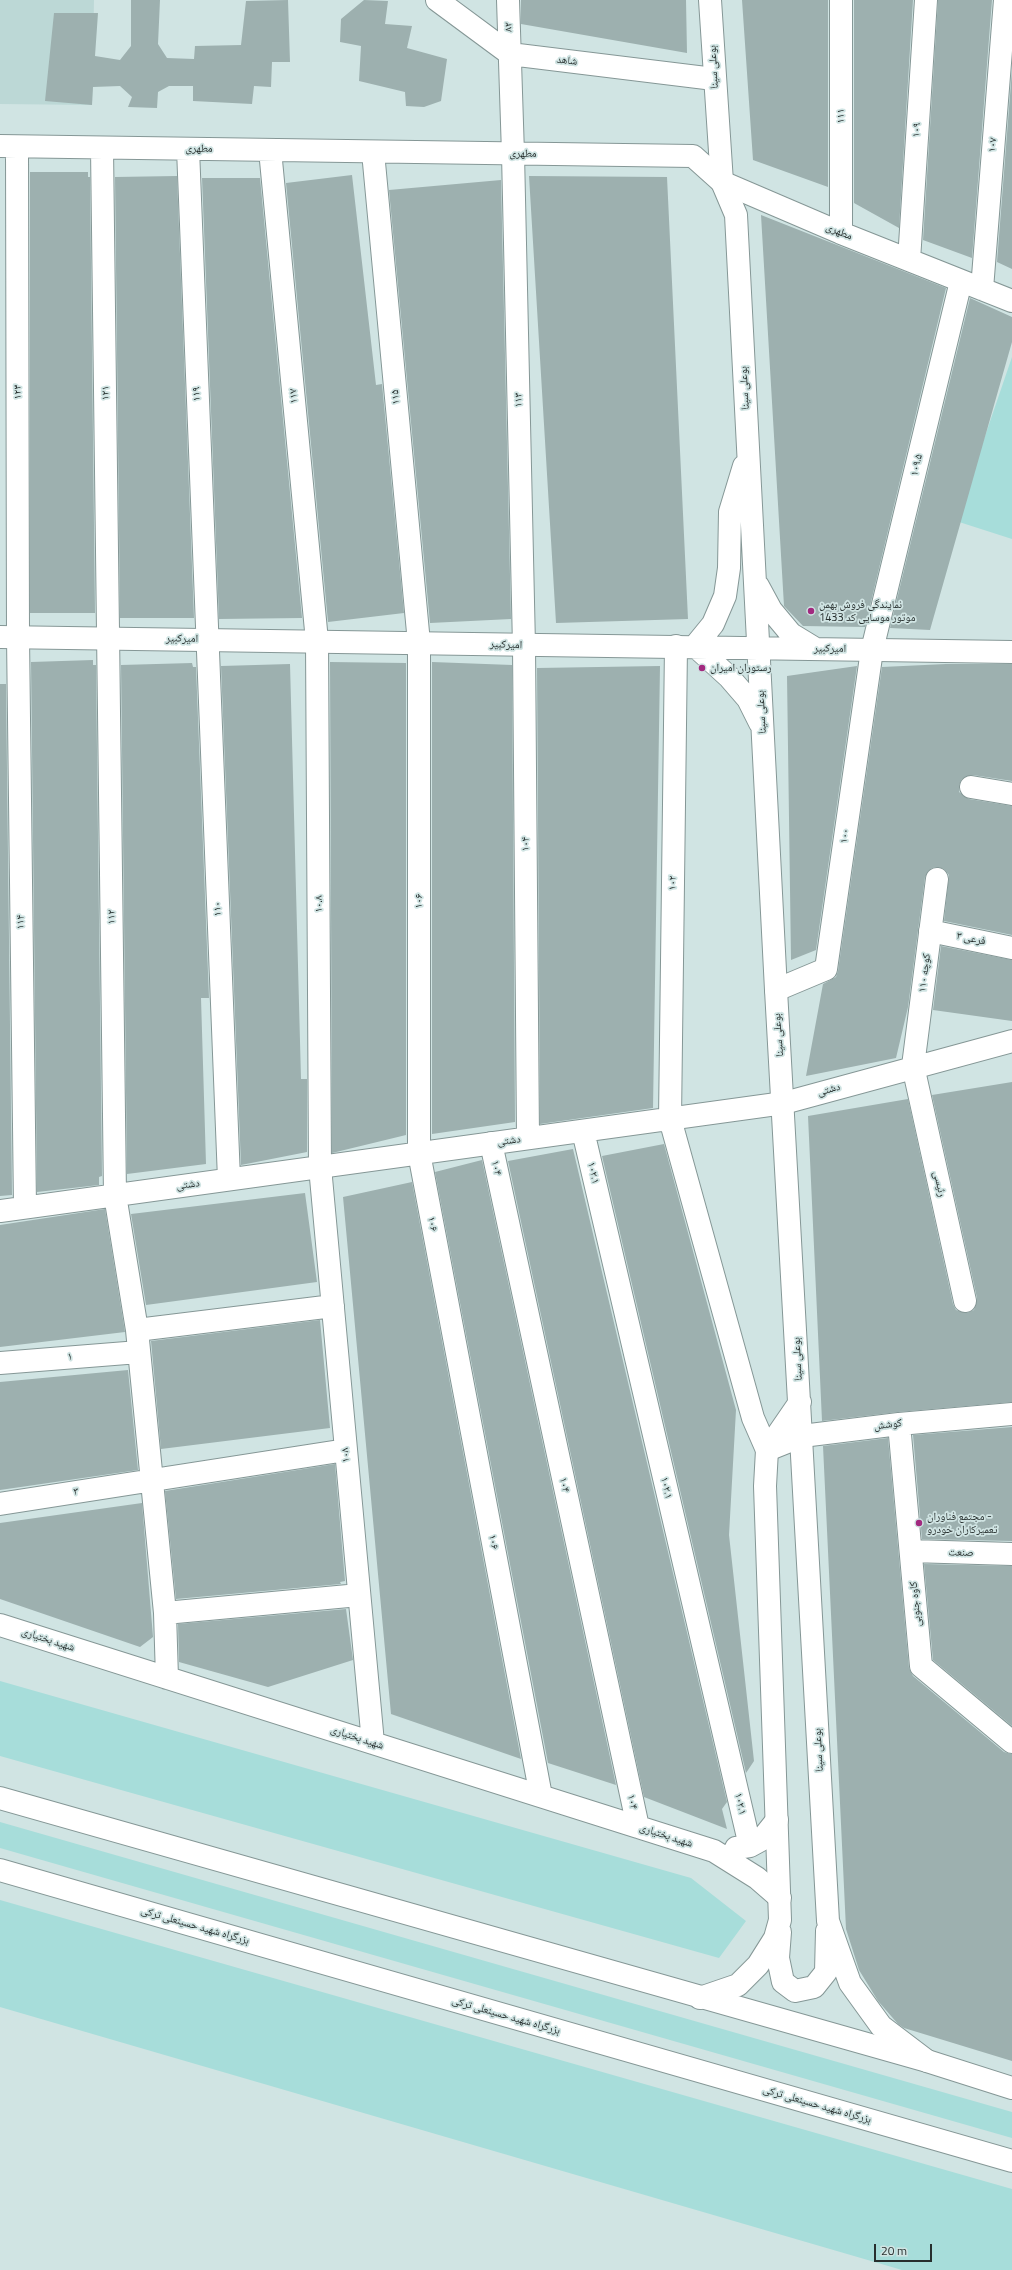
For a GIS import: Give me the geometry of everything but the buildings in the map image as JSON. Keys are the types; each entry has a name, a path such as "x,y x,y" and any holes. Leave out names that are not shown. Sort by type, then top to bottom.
{"main road":[{"name":"شاهد","path":"437,0 510,54 714,79"},
{"name":"۸۲","path":"508,0 514,154"},
{"name":"بوعلی سینا","path":"710,0 714,79 722,182 736,215 776,990 784,1103 828,1921 850,1983 881,2026 927,2061"},
{"path":"712,35 724,0"},
{"name":"۱۱۱","path":"841,233 842,0"},
{"name":"۱۰۹","path":"909,260 926,0"},
{"name":"۱۰۷","path":"982,289 1005,0"},
{"name":"مطهری","path":"9,146 693,156 722,182 841,233 1012,301"},
{"name":"۱۲۳","path":"9,146 9,637"},
{"name":"۱۲۱","path":"102,148 109,638"},
{"name":"۱۱۹","path":"188,149 206,640"},
{"name":"۱۱۷","path":"270,150 317,641"},
{"name":"۱۱۵","path":"373,152 419,643"},
{"name":"۱۱۳","path":"514,154 524,646"},
{"name":"۱۰۹.۵","path":"872,650 961,281"},
{"path":"749,451 730,512 729,568 725,596 713,624 686,646 729,677 748,699 763,728"},
{"path":"755,582 771,610 791,634 815,648"},
{"name":"امیرکبیر","path":"9,637 317,641 524,646 686,646 1012,652"},
{"name":"۱۱۴","path":"9,637 25,1207"},
{"name":"۱۱۲","path":"109,638 115,1195 138,1330 164,1613 167,1678"},
{"name":"۱۱۰","path":"206,640 229,1179"},
{"name":"۱۰.۸","path":"317,641 320,1167"},
{"name":"۱۰۶","path":"419,643 419,1153 541,1796"},
{"name":"۱۰۴","path":"524,646 528,1138"},
{"name":"۱۰۲","path":"686,646 670,1119 753,1418 767,1450"},
{"name":"۱۰۰","path":"776,990 826,969 872,650"},
{"path":"971,787 1012,794"},
{"name":"کوچه ۱۱۰","path":"913,1066 937,879"},
{"name":"فرعی ۳","path":"930,931 1012,948"},
{"name":"دشتی","path":"0,1211 784,1103 913,1066 1012,1041"},
{"name":"رئیسی","path":"913,1066 965,1301"},
{"name":"۱۰۲.۱","path":"583,1131 750,1846"},
{"name":"۱۰۴","path":"491,1143 638,1827"},
{"name":"۱۰۸","path":"320,1167 373,1743"},
{"path":"138,1330 333,1306"},
{"name":"۱","path":"0,1363 140,1352"},
{"path":"800,1402 767,1450 766,1494 780,1898 778,1958 783,1982 795,1991 814,1987 826,1972 828,1921"},
{"name":"کوشش","path":"767,1450 802,1436 899,1424 1012,1414"},
{"name":"کاوه جنوبی","path":"899,1424 921,1666 1012,1742"},
{"name":"۳","path":"0,1504 346,1450"},
{"name":"صنعت","path":"911,1552 1012,1554"},
{"path":"164,1613 359,1594"},
{"name":"شهید بختیاری","path":"0,1625 714,1851"},
{"path":"0,1798 700,1998 927,2061 1012,2088"},
{"path":"714,1851 750,1846 761,1840 777,1820"},
{"path":"714,1851 757,1878 780,1898"},
{"name":"بزرگراه شهید حسینعلی ترکی","path":"0,1870 1012,2161"},
{"path":"700,1998 738,1985 758,1965 775,1938 780,1920"}],"shaded area":[{"path":"0,0 94,0 92,105 0,104"},
{"path":"1012,357 1012,539 956,521"},
{"path":"0,1681 691,1878 746,1921 719,1958 0,1756"},
{"path":"0,1822 1012,2112 1012,2138 0,1848"},
{"path":"0,1900 1012,2189 1012,2270 902,2270 0,2007"}],"place":[{"name":"نمایندگی فروش بهمن موتور موسایی کد 1433","path":"811,611"},
{"name":"رستوران امیران","path":"702,668"},
{"name":"مجتمع فناوران - تعمیرکاران خودرو","path":"919,1523"}]}
